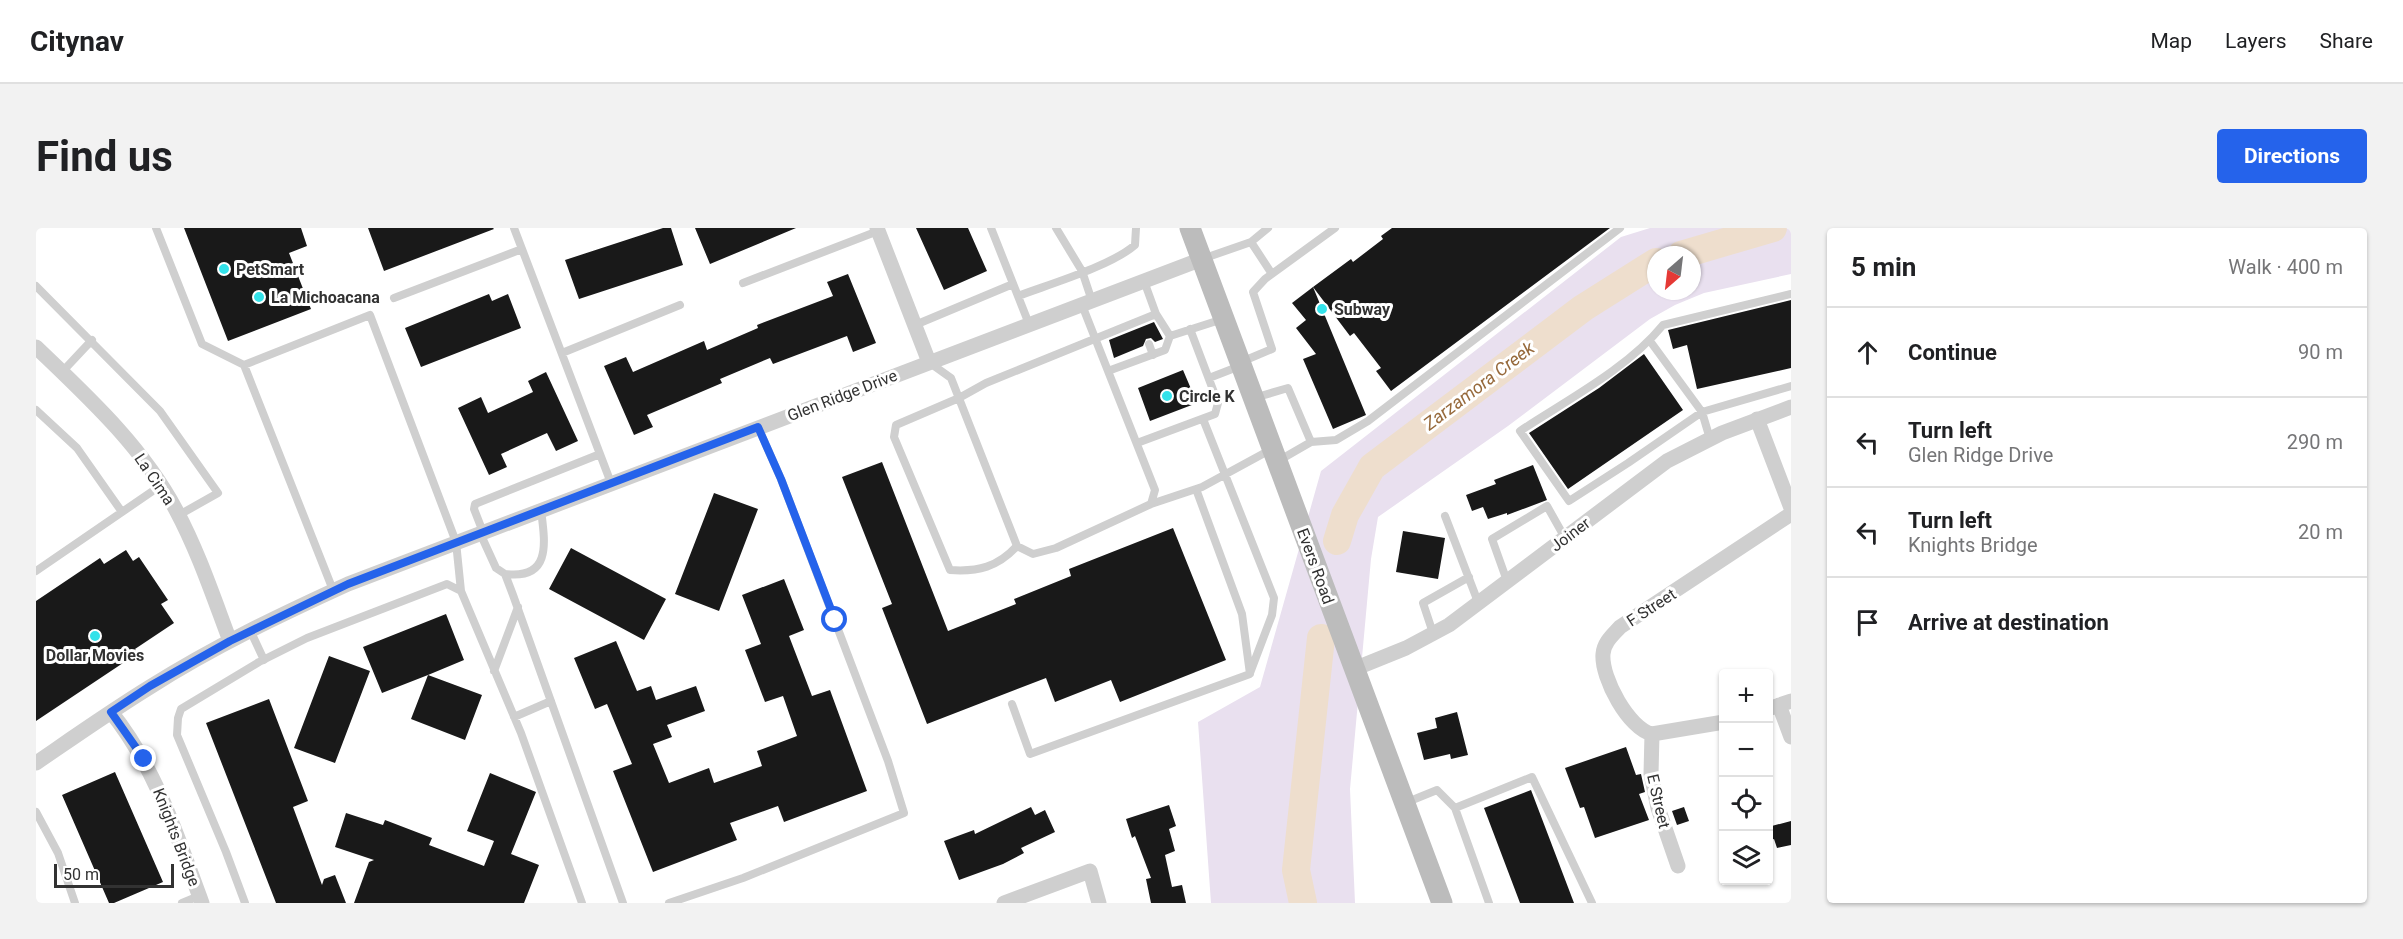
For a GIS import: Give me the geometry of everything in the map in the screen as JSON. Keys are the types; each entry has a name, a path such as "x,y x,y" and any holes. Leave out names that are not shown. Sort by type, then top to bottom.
{"main road":[{"name":"Evers Road","path":"1190,228 1442,903"}],"street":[{"path":"877,230 929,362"},
{"name":"Glen Ridge Drive","path":"36,763 150,686 250,630 333,590 1202,259"},
{"name":"La Cima","path":"36,346 99,408 137,452 160,486 178,515 200,559 230,641"},
{"name":"Joiner","path":"1354,669 1406,648 1449,625 1667,461 1710,439 1791,407"},
{"path":"1757,419 1791,508"},
{"name":"F Street","path":"1653,734 1647,733 1635,724 1624,712 1606,671 1603,654 1607,641 1620,627 1791,514"},
{"path":"1779,705 1791,737"},
{"name":"Knights Bridge","path":"111,712 134,742 157,784 201,899"},
{"path":"1653,734 1719,724"},
{"name":"E Street","path":"1653,734 1651,774 1658,808 1678,866"},
{"path":"1004,903 1090,871 1099,903"}],"lane":[{"path":"156,228 202,344 244,365 333,590"},
{"path":"514,228 611,483"},
{"path":"991,228 1029,324"},
{"path":"1056,228 1082,271 1095,338 1155,490 1151,504"},
{"path":"1018,296 1128,251 1135,245 1136,228"},
{"path":"1202,259 1251,242 1269,228"},
{"path":"1209,378 1272,349 1253,292 1272,274 1335,228"},
{"path":"929,362 951,378 1017,546 1033,554 1056,548 1151,504 1196,489 1226,474 1275,455 1311,442 1336,440 1368,421 1620,228"},
{"path":"742,283 877,230"},
{"path":"1251,242 1272,274"},
{"path":"394,298 522,249"},
{"path":"1144,281 1156,314 1170,336"},
{"path":"915,325 1013,284"},
{"path":"36,286 160,411 218,493 178,515"},
{"path":"1791,294 1663,325 1650,341 1614,369 1520,431 1569,501 1702,412 1791,386"},
{"path":"562,353 680,305"},
{"path":"1017,546 1004,560 971,572 950,570 894,437 896,425 959,398 986,383 1095,338 1141,324 1156,314"},
{"path":"244,365 370,315 456,542 461,591 514,717 582,903"},
{"path":"1170,336 1224,318"},
{"path":"1137,443 1215,414 1218,403 1190,329"},
{"path":"1108,371 1165,350 1170,336"},
{"path":"62,372 92,340"},
{"path":"1650,341 1702,412 1710,439"},
{"path":"1149,344 1153,355"},
{"path":"1131,351 1135,361"},
{"path":"1254,398 1288,388 1311,442"},
{"path":"36,410 77,448 122,512"},
{"path":"1012,704 1030,754 1250,674 1272,615 1274,598 1203,418"},
{"path":"669,903 743,878 904,813 888,761 781,479 758,427"},
{"path":"600,454 483,499 475,504 474,509 496,567 505,574 518,607 623,903"},
{"path":"36,571 160,486"},
{"path":"1196,489 1242,614 1250,674"},
{"path":"1508,581 1492,539 1547,506 1565,538"},
{"path":"505,574 524,574 535,569 541,562 545,552 541,510"},
{"path":"1445,516 1478,603"},
{"path":"1433,633 1423,603 1469,577"},
{"path":"245,903 177,735 181,709 264,660 307,638 447,584 461,591"},
{"path":"494,671 518,607"},
{"path":"250,630 264,660"},
{"path":"514,717 551,701"},
{"path":"1455,808 1532,777 1592,903"},
{"path":"1405,803 1437,790 1455,808 1489,903"},
{"path":"36,812 58,853 75,903"},
{"path":"182,903 201,899"}],"shaded area":[{"path":"1650,228 1791,228 1791,274 1701,294 1701,246 1647,246 1647,300 1687,300 1650,319 1508,426 1378,517 1371,559 1350,789 1355,903 1211,903 1198,722 1260,687 1321,471 1621,237"}],"building":[{"path":"184,228 301,228 307,246 289,253 311,309 228,341"},
{"path":"368,228 493,228 494,229 384,271"},
{"path":"663,228 671,228 683,265 579,299 565,260"},
{"path":"695,228 796,228 710,264"},
{"path":"916,228 968,228 987,271 944,290"},
{"path":"1392,228 1610,228 1391,391 1376,371 1381,368 1354,333 1350,336 1313,287 1351,259 1353,262 1383,239 1381,236"},
{"path":"848,274 876,343 853,352 847,336 773,364 770,358 720,379 722,383 647,415 653,427 634,435 604,366 626,357 633,372 704,341 707,350 758,328 757,325 833,296 827,282"},
{"path":"1313,287 1366,415 1333,429 1303,359 1316,354 1296,328 1306,320 1292,303"},
{"path":"489,294 492,301 508,294 521,328 421,367 405,328"},
{"path":"1791,300 1791,368 1697,389 1687,345 1673,349 1668,330"},
{"path":"1154,322 1163,339 1155,342 1151,338 1146,339 1143,346 1114,358 1109,340"},
{"path":"1644,354 1683,410 1568,489 1529,433 1599,388"},
{"name":"Circle K","path":"1183,370 1197,403 1150,421 1138,388"},
{"path":"546,372 578,441 556,451 547,433 501,454 507,467 489,475 458,408 481,397 488,413 533,392 528,381"},
{"path":"882,462 948,631 1016,604 1014,599 1071,576 1069,569 1173,528 1226,660 1120,702 1111,680 1055,702 1046,678 927,724 882,608 892,604 842,477"},
{"path":"1533,465 1547,500 1507,515 1507,513 1488,519 1483,507 1472,511 1466,495 1496,484 1494,480"},
{"path":"714,493 758,509 719,611 675,594"},
{"path":"1403,531 1445,538 1438,579 1396,572"},
{"path":"571,548 666,599 644,640 549,589"},
{"name":"Dollar Movies","path":"126,550 133,561 139,557 168,600 161,604 174,623 135,649 138,653 36,721 36,601 100,558 104,564"},
{"path":"784,579 804,630 789,636 812,696 830,690 867,791 784,822 778,806 730,823 737,840 653,872 613,771 632,764 607,704 595,709 574,658 616,641 637,691 651,686 656,700 696,686 705,711 667,725 672,737 653,744 669,783 709,768 714,783 762,766 757,751 797,736 783,696 765,702 745,650 761,644 742,595"},
{"path":"446,614 464,660 382,693 363,647"},
{"path":"329,656 370,671 335,763 294,748"},
{"path":"428,675 482,695 465,740 411,719"},
{"path":"269,699 308,801 293,807 322,885 324,879 335,875 346,903 276,903 206,723"},
{"path":"1457,712 1468,755 1451,759 1450,754 1424,760 1417,733 1437,728 1435,718"},
{"path":"1626,747 1636,775 1641,774 1645,792 1639,794 1649,820 1595,838 1584,807 1580,808 1565,768"},
{"path":"115,772 163,882 114,903 109,903 62,795"},
{"path":"490,773 536,792 511,854 539,865 524,903 354,903 369,862 374,860 335,847 346,813 383,825 385,820 432,838 429,845 484,866 494,841 467,831"},
{"path":"1531,790 1574,903 1520,903 1484,808"},
{"path":"1169,805 1176,826 1169,829 1175,851 1165,855 1172,887 1182,885 1186,903 1151,903 1146,879 1151,878 1135,836 1132,838 1126,819"},
{"path":"1031,807 1035,815 1045,810 1055,832 1021,848 1024,853 1003,864 959,880 944,841 974,830 975,834"},
{"path":"1684,807 1689,821 1677,825 1672,811"},
{"path":"1791,821 1791,845 1777,848 1773,839 1773,826"}],"waterway":[{"name":"Zarzamora Creek","path":"1701,249 1773,228"},
{"name":"Zarzamora Creek","path":"1337,541 1345,515 1372,467 1583,308 1647,268"},
{"name":"Zarzamora Creek","path":"1303,903 1296,870 1321,638"}],"place":[{"name":"PetSmart","path":"224,269"},
{"name":"La Michoacana","path":"259,297"},
{"name":"Subway","path":"1322,309"},
{"name":"Circle K","path":"1167,396"},
{"name":"Dollar Movies","path":"95,636"}],"route":[{"path":"144,759 111,712 198,658 272,619 348,584 758,427 781,479 835,620"}]}
